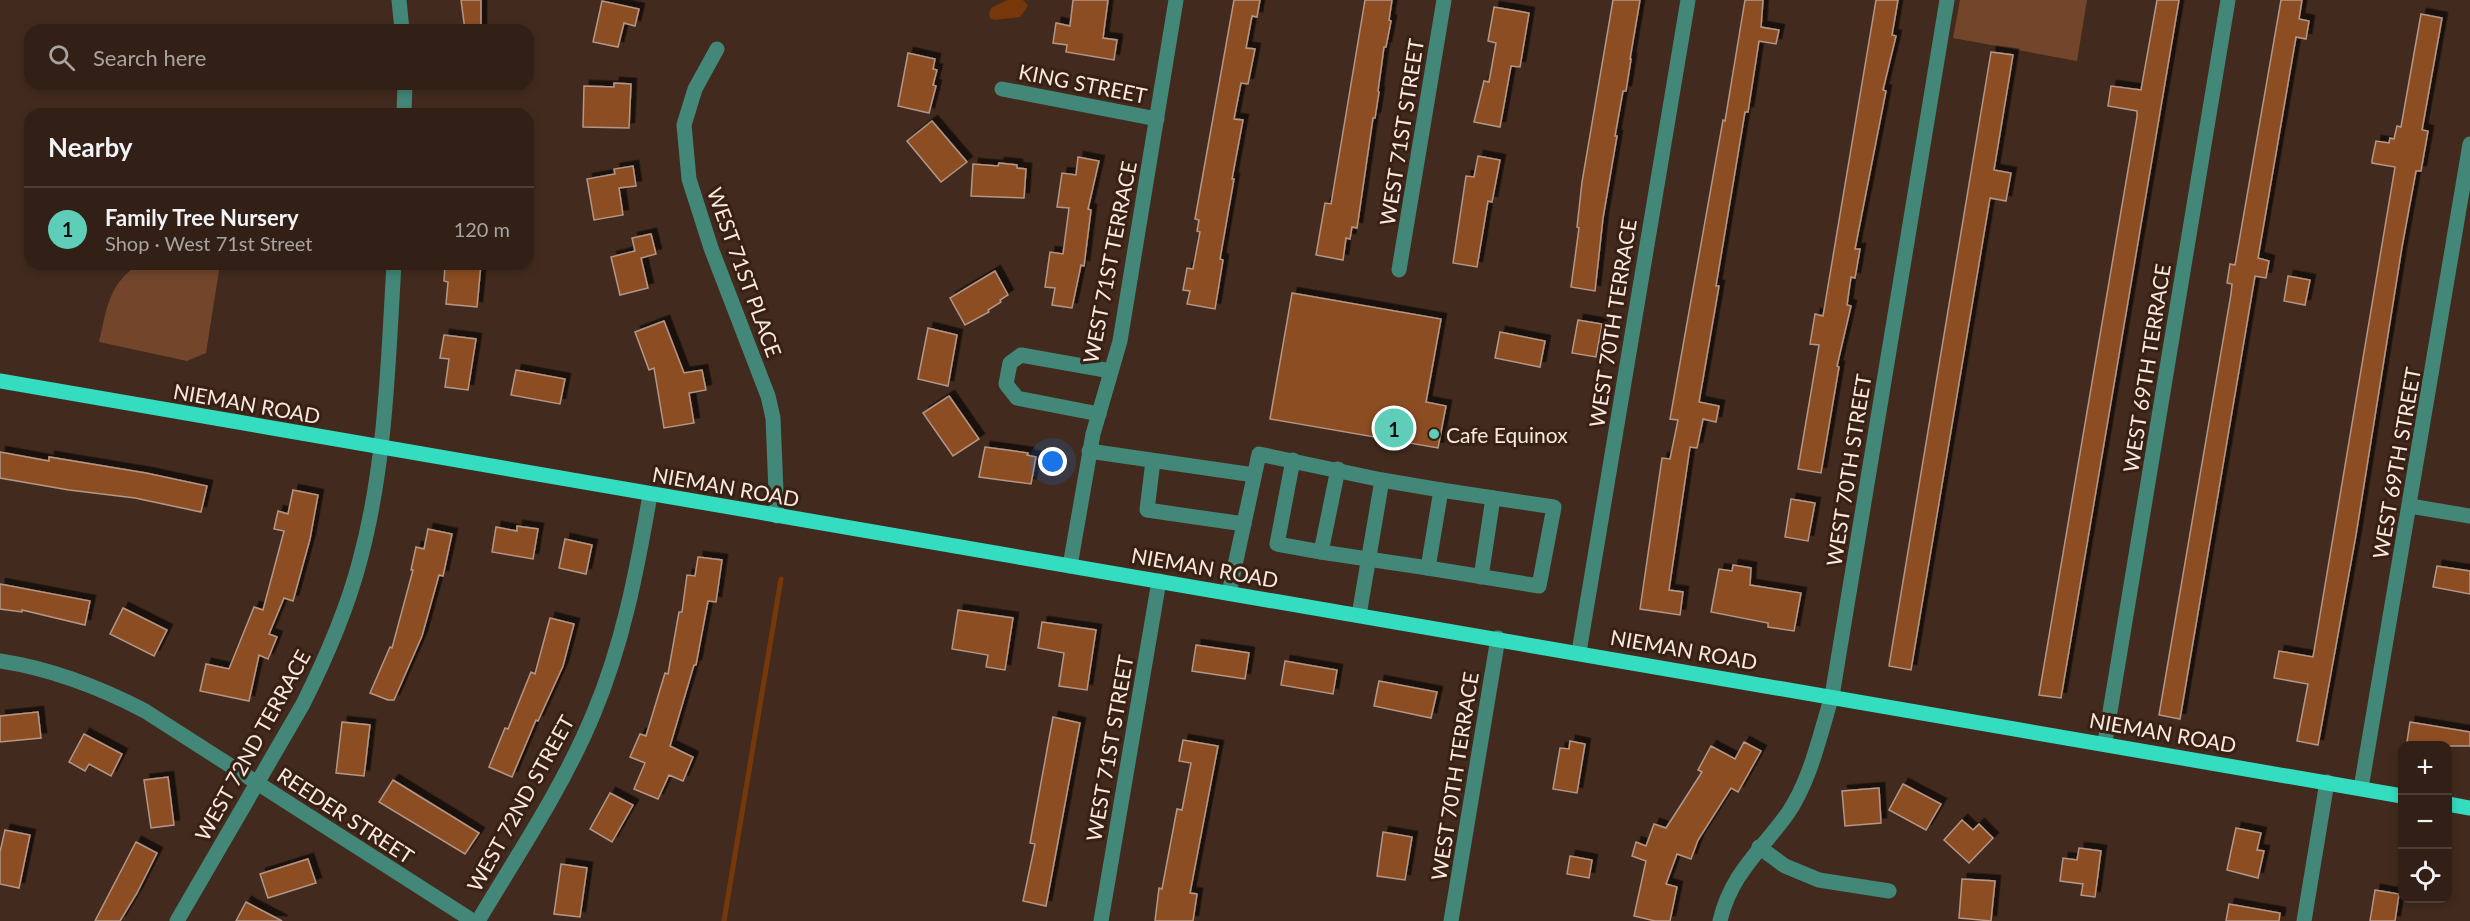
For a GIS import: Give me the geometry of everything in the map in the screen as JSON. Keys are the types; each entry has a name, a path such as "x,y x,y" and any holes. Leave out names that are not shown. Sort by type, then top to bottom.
{"main road":[{"name":"NIEMAN ROAD","path":"0,381 650,495 2104,742 2398,795"},
{"path":"2452,805 2470,808"}],"street":[{"path":"399,0 401,24"},
{"name":"WEST 71ST TERRACE","path":"1070,566 1089,451 1120,340 1176,0"},
{"name":"WEST 71ST STREET","path":"1399,270 1444,0"},
{"name":"WEST 70TH TERRACE","path":"1578,652 1688,0"},
{"name":"WEST 70TH STREET","path":"1720,921 1734,883 1759,847 1789,812 1805,781 1832,696 1947,0"},
{"name":"WEST 69TH TERRACE","path":"2104,742 2228,0"},
{"name":"WEST 71ST PLACE","path":"717,49 695,89 684,124 689,179 711,248 768,396 773,418 777,516"},
{"name":"KING STREET","path":"1002,89 1157,119"},
{"path":"404,108 405,90"},
{"name":"WEST 69TH STREET","path":"2361,788 2470,144"},
{"name":"WEST 72ND TERRACE","path":"177,921 320,669 348,601 361,559 375,494 394,270"},
{"path":"1099,414 1017,398 1006,384 1010,363 1021,355 1111,371"},
{"path":"1089,451 1254,475"},
{"path":"1229,593 1259,454 1293,460 1338,469 1382,480 1554,507 1539,585 1277,544 1293,460"},
{"path":"1153,461 1147,510 1244,524"},
{"path":"1321,552 1338,469"},
{"path":"1359,615 1382,480"},
{"path":"1428,568 1441,490"},
{"name":"WEST 72ND STREET","path":"478,921 554,794 594,714 616,651 631,596 650,495"},
{"path":"1481,577 1493,498"},
{"path":"2410,506 2470,516"},
{"name":"WEST 71ST STREET","path":"1101,921 1159,581"},
{"name":"WEST 70TH TERRACE","path":"1451,921 1498,638"},
{"name":"REEDER STREET","path":"0,661 51,672 108,692 168,725 473,921"},
{"path":"2304,921 2328,782"},
{"path":"1759,847 1785,866 1819,880 1889,891"}],"shaded area":[{"path":"1007,0 1023,0 1028,6 1020,17 994,20 990,18 991,8"},
{"path":"1960,0 2087,0 2077,61 1953,38"},
{"path":"132,270 219,270 206,353 187,361 99,342 110,298"}],"building":[{"path":"461,0 481,0 481,24 464,24"},
{"path":"1073,0 1108,0 1103,38 1117,40 1114,60 1066,52 1067,45 1053,43 1056,23 1070,26"},
{"path":"1234,0 1260,0 1257,17 1252,16 1246,48 1255,49 1248,84 1241,83 1234,119 1243,120 1220,259 1223,260 1215,309 1187,304 1190,291 1183,290 1187,268 1193,269 1200,232 1197,231 1199,220 1195,219"},
{"path":"1365,0 1392,0 1389,20 1391,21 1386,47 1384,47 1357,228 1352,227 1350,239 1346,238 1343,260 1316,255 1325,203 1331,204"},
{"path":"1613,0 1640,0 1626,91 1623,91 1615,136 1617,136 1603,218 1595,291 1571,287 1579,228 1577,227 1582,182"},
{"path":"1745,0 1763,0 1761,27 1779,30 1776,44 1759,41 1748,112 1745,112 1699,402 1719,406 1716,422 1703,419 1697,448 1690,447 1669,590 1683,592 1680,615 1640,609 1662,458 1670,459 1678,420 1670,419"},
{"path":"1876,0 1898,0 1892,35 1896,36 1883,90 1886,91 1855,249 1860,249 1855,278 1851,277 1847,305 1851,306 1837,366 1839,367 1821,473 1798,469 1819,345 1810,344 1815,314 1823,316"},
{"path":"2157,0 2179,0 2061,698 2039,695 2137,117 2137,111 2108,106 2111,86 2141,90"},
{"path":"2281,0 2302,0 2299,19 2309,21 2306,39 2296,37 2258,258 2269,261 2266,278 2255,276 2180,719 2159,715 2231,294 2232,284 2227,283 2230,264 2235,265"},
{"path":"602,1 639,9 635,26 624,23 618,47 593,42"},
{"path":"1494,7 1529,13 1520,67 1511,66 1500,127 1474,122 1484,81 1489,82 1496,43 1488,41"},
{"path":"2421,14 2442,18 2422,130 2428,131 2421,171 2416,171 2402,247 2356,535 2318,745 2297,741 2308,684 2274,678 2279,651 2313,657 2395,167 2372,163 2372,160 2376,141 2389,143 2390,138 2394,139 2397,126 2401,127"},
{"path":"1991,52 2013,55 1994,170 2011,173 2006,201 1990,198 1911,670 1889,666"},
{"path":"908,53 935,59 933,69 937,70 933,85 936,86 929,113 898,106"},
{"path":"614,83 631,84 629,128 583,127 584,86 614,87"},
{"path":"932,121 967,162 941,182 907,141"},
{"path":"1478,156 1500,160 1492,202 1488,201 1477,267 1453,263 1466,176 1474,177"},
{"path":"1078,157 1099,161 1088,209 1091,210 1084,266 1081,265 1072,308 1052,305 1055,288 1045,287 1050,252 1063,254 1069,208 1057,207 1062,173 1076,175"},
{"path":"999,163 1017,165 1017,168 1026,169 1024,198 971,196 973,164 998,166"},
{"path":"633,166 636,186 619,188 623,215 594,220 587,179 615,174 614,169"},
{"path":"651,234 656,254 641,258 648,288 620,295 611,257 635,251 632,238"},
{"path":"445,270 480,270 477,307 446,304 448,282 444,281"},
{"path":"995,271 1008,295 988,310 989,312 965,325 950,298"},
{"path":"2288,276 2310,280 2305,305 2284,301"},
{"path":"1292,293 1441,319 1426,402 1446,406 1438,448 1270,419"},
{"path":"1578,320 1602,324 1596,357 1572,353"},
{"path":"664,321 684,373 702,370 706,390 689,393 694,423 664,428 654,368 649,370 635,332"},
{"path":"928,328 957,335 948,386 918,379"},
{"path":"1500,332 1545,341 1540,367 1495,358"},
{"path":"444,335 476,339 468,390 445,387 449,359 440,358"},
{"path":"516,370 565,379 560,404 511,395"},
{"path":"949,396 979,439 953,456 923,413"},
{"path":"985,447 1028,453 1027,455 1036,457 1031,484 979,477"},
{"path":"0,452 49,461 49,457 207,486 201,512 135,498 0,478"},
{"path":"293,490 318,495 310,539 293,601 284,598 269,634 277,637 268,659 259,655 249,701 200,691 206,664 229,669 254,607 263,610 284,531 274,529 278,511 288,514"},
{"path":"1791,499 1815,503 1808,541 1785,537"},
{"path":"517,526 538,529 533,559 492,552 496,527 517,531"},
{"path":"428,529 452,534 443,576 439,575 422,636 394,700 388,700 370,693 390,647 392,648 413,570 411,570 416,547 424,549"},
{"path":"565,539 592,545 586,574 559,568"},
{"path":"698,557 722,560 716,602 708,601 696,665 694,665 670,746 693,757 683,781 669,775 658,799 634,789 645,763 630,757 640,734 646,736 665,673 668,674 679,612 682,612 687,575 695,576"},
{"path":"1733,565 1751,568 1750,585 1801,593 1794,631 1768,627 1768,623 1711,612 1719,569 1732,571"},
{"path":"2437,566 2470,571 2470,594 2433,587"},
{"path":"0,584 90,601 85,625 22,610 22,612 0,609"},
{"path":"123,608 167,630 154,656 110,634"},
{"path":"958,610 1013,618 1005,670 986,667 988,655 952,649"},
{"path":"550,618 574,624 563,666 538,721 536,720 512,777 489,767 505,728 508,729 531,672 535,674"},
{"path":"1042,622 1096,630 1087,690 1059,686 1064,653 1038,648"},
{"path":"1196,645 1249,653 1245,679 1192,671"},
{"path":"1285,661 1337,670 1333,694 1281,685"},
{"path":"1379,681 1437,692 1431,718 1374,706"},
{"path":"38,712 41,738 0,742 0,716"},
{"path":"1053,717 1080,723 1046,906 1023,901 1035,844 1030,843"},
{"path":"342,722 370,725 364,776 336,773"},
{"path":"2410,722 2470,732 2470,746 2452,746 2452,741 2407,741"},
{"path":"84,734 122,754 111,776 89,764 85,771 69,762"},
{"path":"1183,740 1218,746 1190,893 1197,894 1193,921 1155,921 1159,888 1162,889 1177,809 1182,810 1191,763 1179,761"},
{"path":"1570,741 1585,744 1577,793 1553,789 1560,748 1569,749"},
{"path":"1744,742 1761,751 1738,792 1731,788 1698,840 1691,859 1677,854 1666,884 1677,887 1670,921 1655,921 1634,916 1646,861 1632,856 1636,842 1646,846 1654,824 1666,828 1702,772 1698,770 1711,746 1735,759"},
{"path":"168,777 174,825 151,828 144,780"},
{"path":"393,780 479,833 465,854 379,802"},
{"path":"1903,784 1941,804 1926,830 1889,810"},
{"path":"1879,788 1881,823 1845,826 1842,791"},
{"path":"610,793 633,805 612,842 590,829"},
{"path":"1962,820 1973,830 1979,824 1993,838 1969,863 1944,840"},
{"path":"2236,828 2261,833 2257,850 2264,851 2258,878 2227,870"},
{"path":"5,830 30,835 19,888 0,884 0,852"},
{"path":"1383,832 1412,837 1405,880 1377,876"},
{"path":"136,842 157,853 137,893 120,921 95,921"},
{"path":"2079,848 2101,851 2095,897 2081,895 2083,884 2060,881 2063,858 2077,860"},
{"path":"1570,856 1592,860 1589,878 1567,874"},
{"path":"308,859 316,883 268,898 260,874"},
{"path":"561,864 587,868 580,917 554,914"},
{"path":"1962,879 1995,881 1991,921 1959,918"},
{"path":"2375,890 2398,894 2395,921 2370,921"},
{"path":"246,902 282,921 236,921"},
{"path":"2229,904 2280,913 2279,921 2226,921"}],"waterway":[{"path":"724,921 781,579"}],"place":[{"name":"Family Tree Nursery","path":"1394,428"},
{"name":"Cafe Equinox","path":"1434,434"}]}
